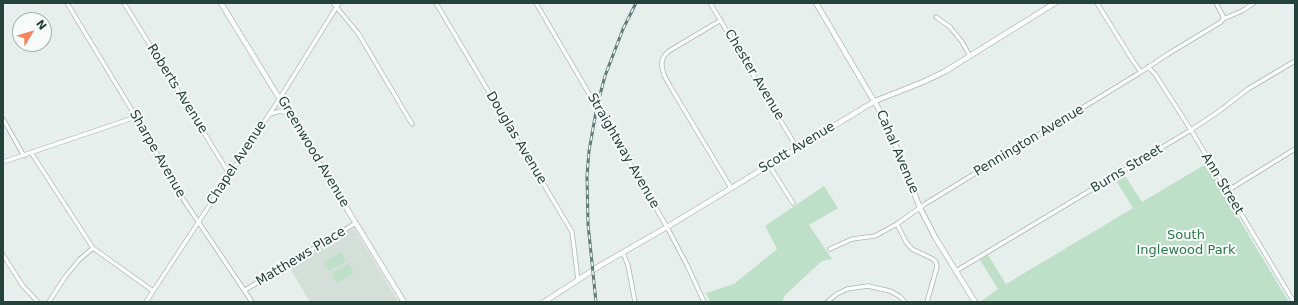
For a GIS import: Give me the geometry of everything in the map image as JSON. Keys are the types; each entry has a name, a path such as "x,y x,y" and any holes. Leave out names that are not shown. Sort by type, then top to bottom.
{"street":[{"name":"Sharpe Avenue","path":"67,3 136,117 179,193 200,222 252,302"},
{"name":"Roberts Avenue","path":"124,3 230,175"},
{"name":"Greenwood Avenue","path":"221,3 404,302"},
{"path":"332,3 358,33 412,124"},
{"name":"Chapel Avenue","path":"146,302 200,222 339,3"},
{"name":"Douglas Avenue","path":"436,3 572,232 578,280"},
{"path":"537,4 542,3"},
{"name":"Chester Avenue","path":"710,3 797,148"},
{"name":"Cahal Avenue","path":"816,3 875,102 893,136 920,208 975,302"},
{"name":"Scott Avenue","path":"544,302 578,280 875,102 944,72 1055,3"},
{"path":"1097,3 1141,72"},
{"path":"1216,3 1223,16 1223,19"},
{"name":"Pennington Avenue","path":"830,249 852,238 875,236 896,224 1221,22 1223,19 1254,3"},
{"name":"Straightway Avenue","path":"537,4 667,227 704,302"},
{"path":"936,17 950,27 962,42 970,56"},
{"path":"721,20 669,51 664,56 662,67 664,76 731,188"},
{"name":"Burns Street","path":"956,271 1191,130 1248,89 1295,60"},
{"name":"Ann Street","path":"1148,67 1155,74 1191,130 1294,302"},
{"path":"269,114 280,111 289,114"},
{"path":"3,162 32,154 136,117"},
{"path":"3,119 24,156"},
{"path":"1227,191 1295,149"},
{"path":"32,154 93,248 153,291"},
{"path":"769,165 793,203"},
{"name":"Matthews Place","path":"245,290 356,223"},
{"path":"896,224 906,242 912,249 933,259 936,262 937,267 927,302"},
{"path":"49,302 65,277 79,260 93,248"},
{"path":"623,253 628,265 634,302"},
{"path":"3,255 23,286 38,302"},
{"path":"827,302 837,294 847,289 868,286 890,291 899,296 905,302"}],"shaded area":[{"path":"354,228 399,302 310,302 289,267"}],"green space":[{"name":"South Inglewood Park","path":"1206,164 1289,302 980,302 998,289 980,260 988,255 1006,284 1133,208 1115,179 1124,174 1142,202"},
{"path":"824,186 838,208 809,225 832,259 822,261 785,295 782,302 710,302 706,293 734,284 777,249 765,226"},
{"path":"341,252 346,261 329,271 324,262"},
{"path":"348,264 354,273 337,283 331,274"}],"railway":[{"path":"596,302 588,224 587,176 589,151 597,106 605,76 623,29 636,3"}]}
